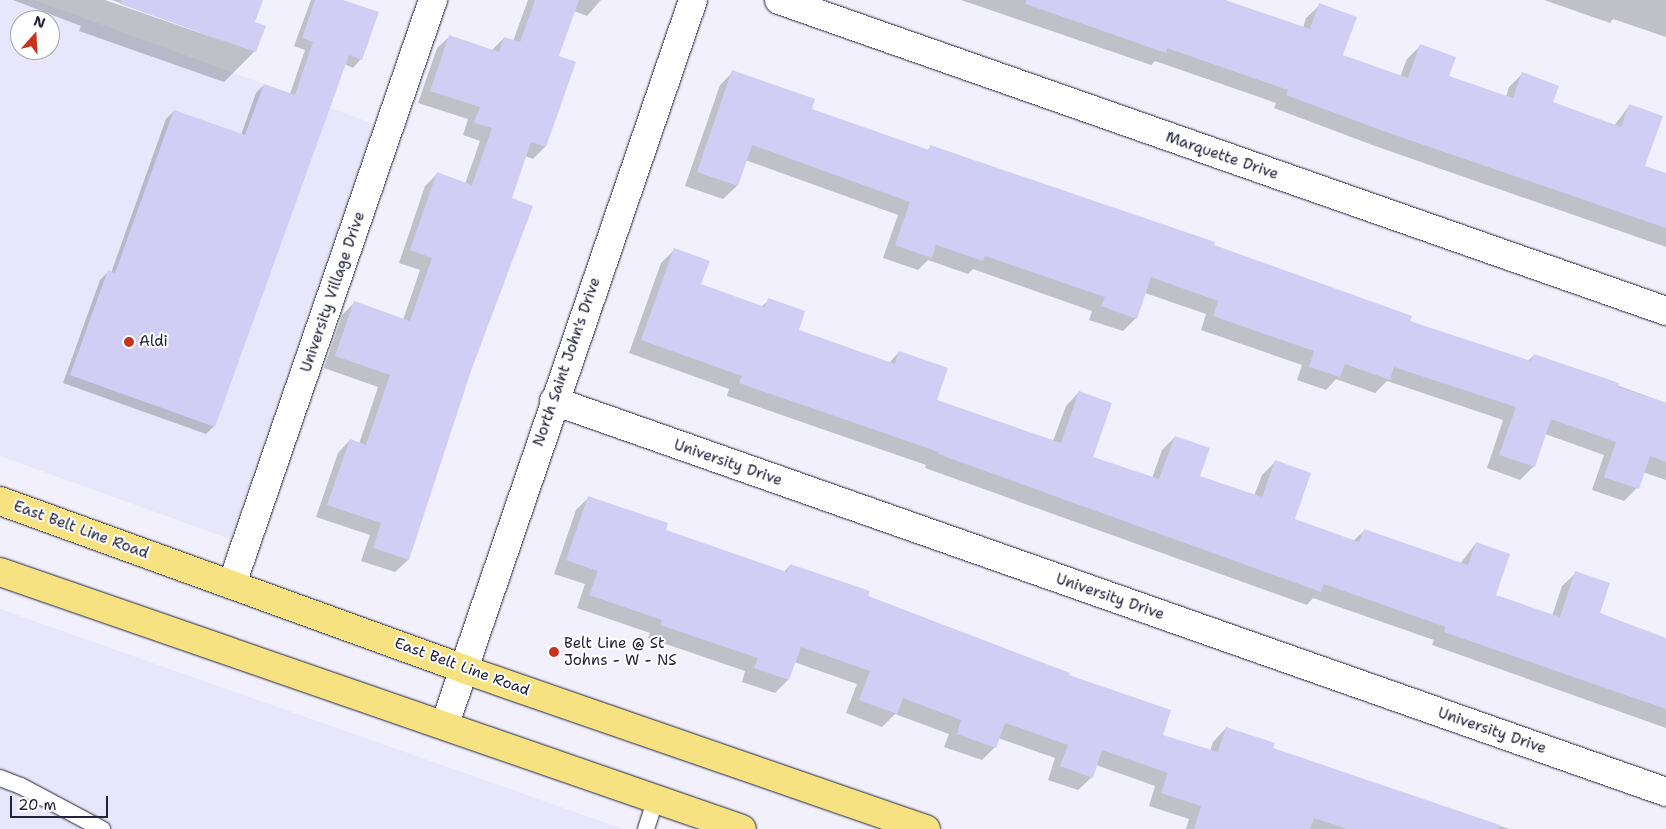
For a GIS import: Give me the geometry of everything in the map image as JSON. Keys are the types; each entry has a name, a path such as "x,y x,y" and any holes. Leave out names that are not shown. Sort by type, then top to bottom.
{"main road":[{"name":"East Belt Line Road","path":"0,501 463,668 926,829"},
{"path":"0,572 445,724 742,829"}],"street":[{"name":"University Village Drive","path":"232,584 434,0"},
{"name":"North Saint John's Drive","path":"445,724 554,401 693,0"},
{"name":"Marquette Drive","path":"779,0 1666,311"},
{"name":"University Drive","path":"554,401 1666,792"}],"lane":[{"path":"0,778 22,786 102,829"},
{"path":"646,829 656,799"}],"shaded area":[{"path":"0,0 34,0 374,124 230,539 0,456"},
{"path":"0,609 623,829 0,829"}],"building":[{"path":"121,0 263,0 255,22 266,26 256,52 120,4"},
{"path":"315,0 343,0 379,12 362,60 349,55 215,427 70,375 108,270 115,273 174,110 245,135 264,84 295,95 313,42 302,38"},
{"path":"535,0 579,0 559,56 576,62 546,147 531,142 512,198 533,206 472,368 409,560 373,548 381,523 327,505 350,439 366,445 390,375 335,356 354,301 410,321 432,258 410,250 437,172 472,185 492,128 474,123 480,107 430,91 449,35 499,52 504,37 520,42"},
{"path":"1026,0 1225,0 1310,29 1319,3 1357,17 1343,55 1408,78 1420,44 1456,57 1449,76 1513,98 1522,72 1559,86 1553,102 1621,127 1629,104 1663,116 1645,166 1666,173 1666,228 1389,133 1286,95 1288,90 1167,48 1166,53 1026,4"},
{"path":"732,70 815,99 812,109 929,150 930,145 1215,242 1214,245 1412,316 1410,321 1531,361 1534,354 1619,383 1618,387 1666,403 1666,462 1650,456 1639,489 1604,477 1616,442 1551,419 1535,467 1499,455 1516,407 1394,367 1390,380 1345,364 1340,377 1309,367 1314,351 1213,316 1218,301 1151,277 1137,319 1101,306 1105,297 985,256 983,261 936,245 932,258 895,245 910,202 752,145 738,186 697,172"},
{"path":"674,248 710,261 701,284 765,307 768,298 805,311 799,330 895,364 899,351 948,368 937,400 1061,443 1079,391 1112,403 1093,457 1159,479 1175,436 1210,448 1200,476 1262,497 1275,460 1311,473 1295,519 1359,542 1364,529 1468,565 1476,542 1510,554 1496,595 1560,617 1575,571 1610,583 1600,613 1666,638 1666,709 1444,632 1446,627 1324,584 1321,592 938,454 939,452 739,383 742,376 641,340"},
{"path":"588,496 668,523 666,530 787,572 790,564 870,591 868,596 1070,673 1069,675 1171,710 1163,735 1218,752 1226,727 1275,743 1273,748 1500,825 1499,829 1347,829 1314,818 1310,829 1194,829 1201,806 1161,793 1168,773 1102,750 1093,778 1060,766 1068,745 1005,723 996,748 957,734 961,720 903,698 897,714 859,700 870,671 801,647 789,680 754,668 758,658 660,625 662,620 589,595 598,571 566,560"}],"place":[{"name":"Aldi","path":"129,342"},
{"name":"Belt Line @ St Johns - W - NS","path":"554,652"}]}
